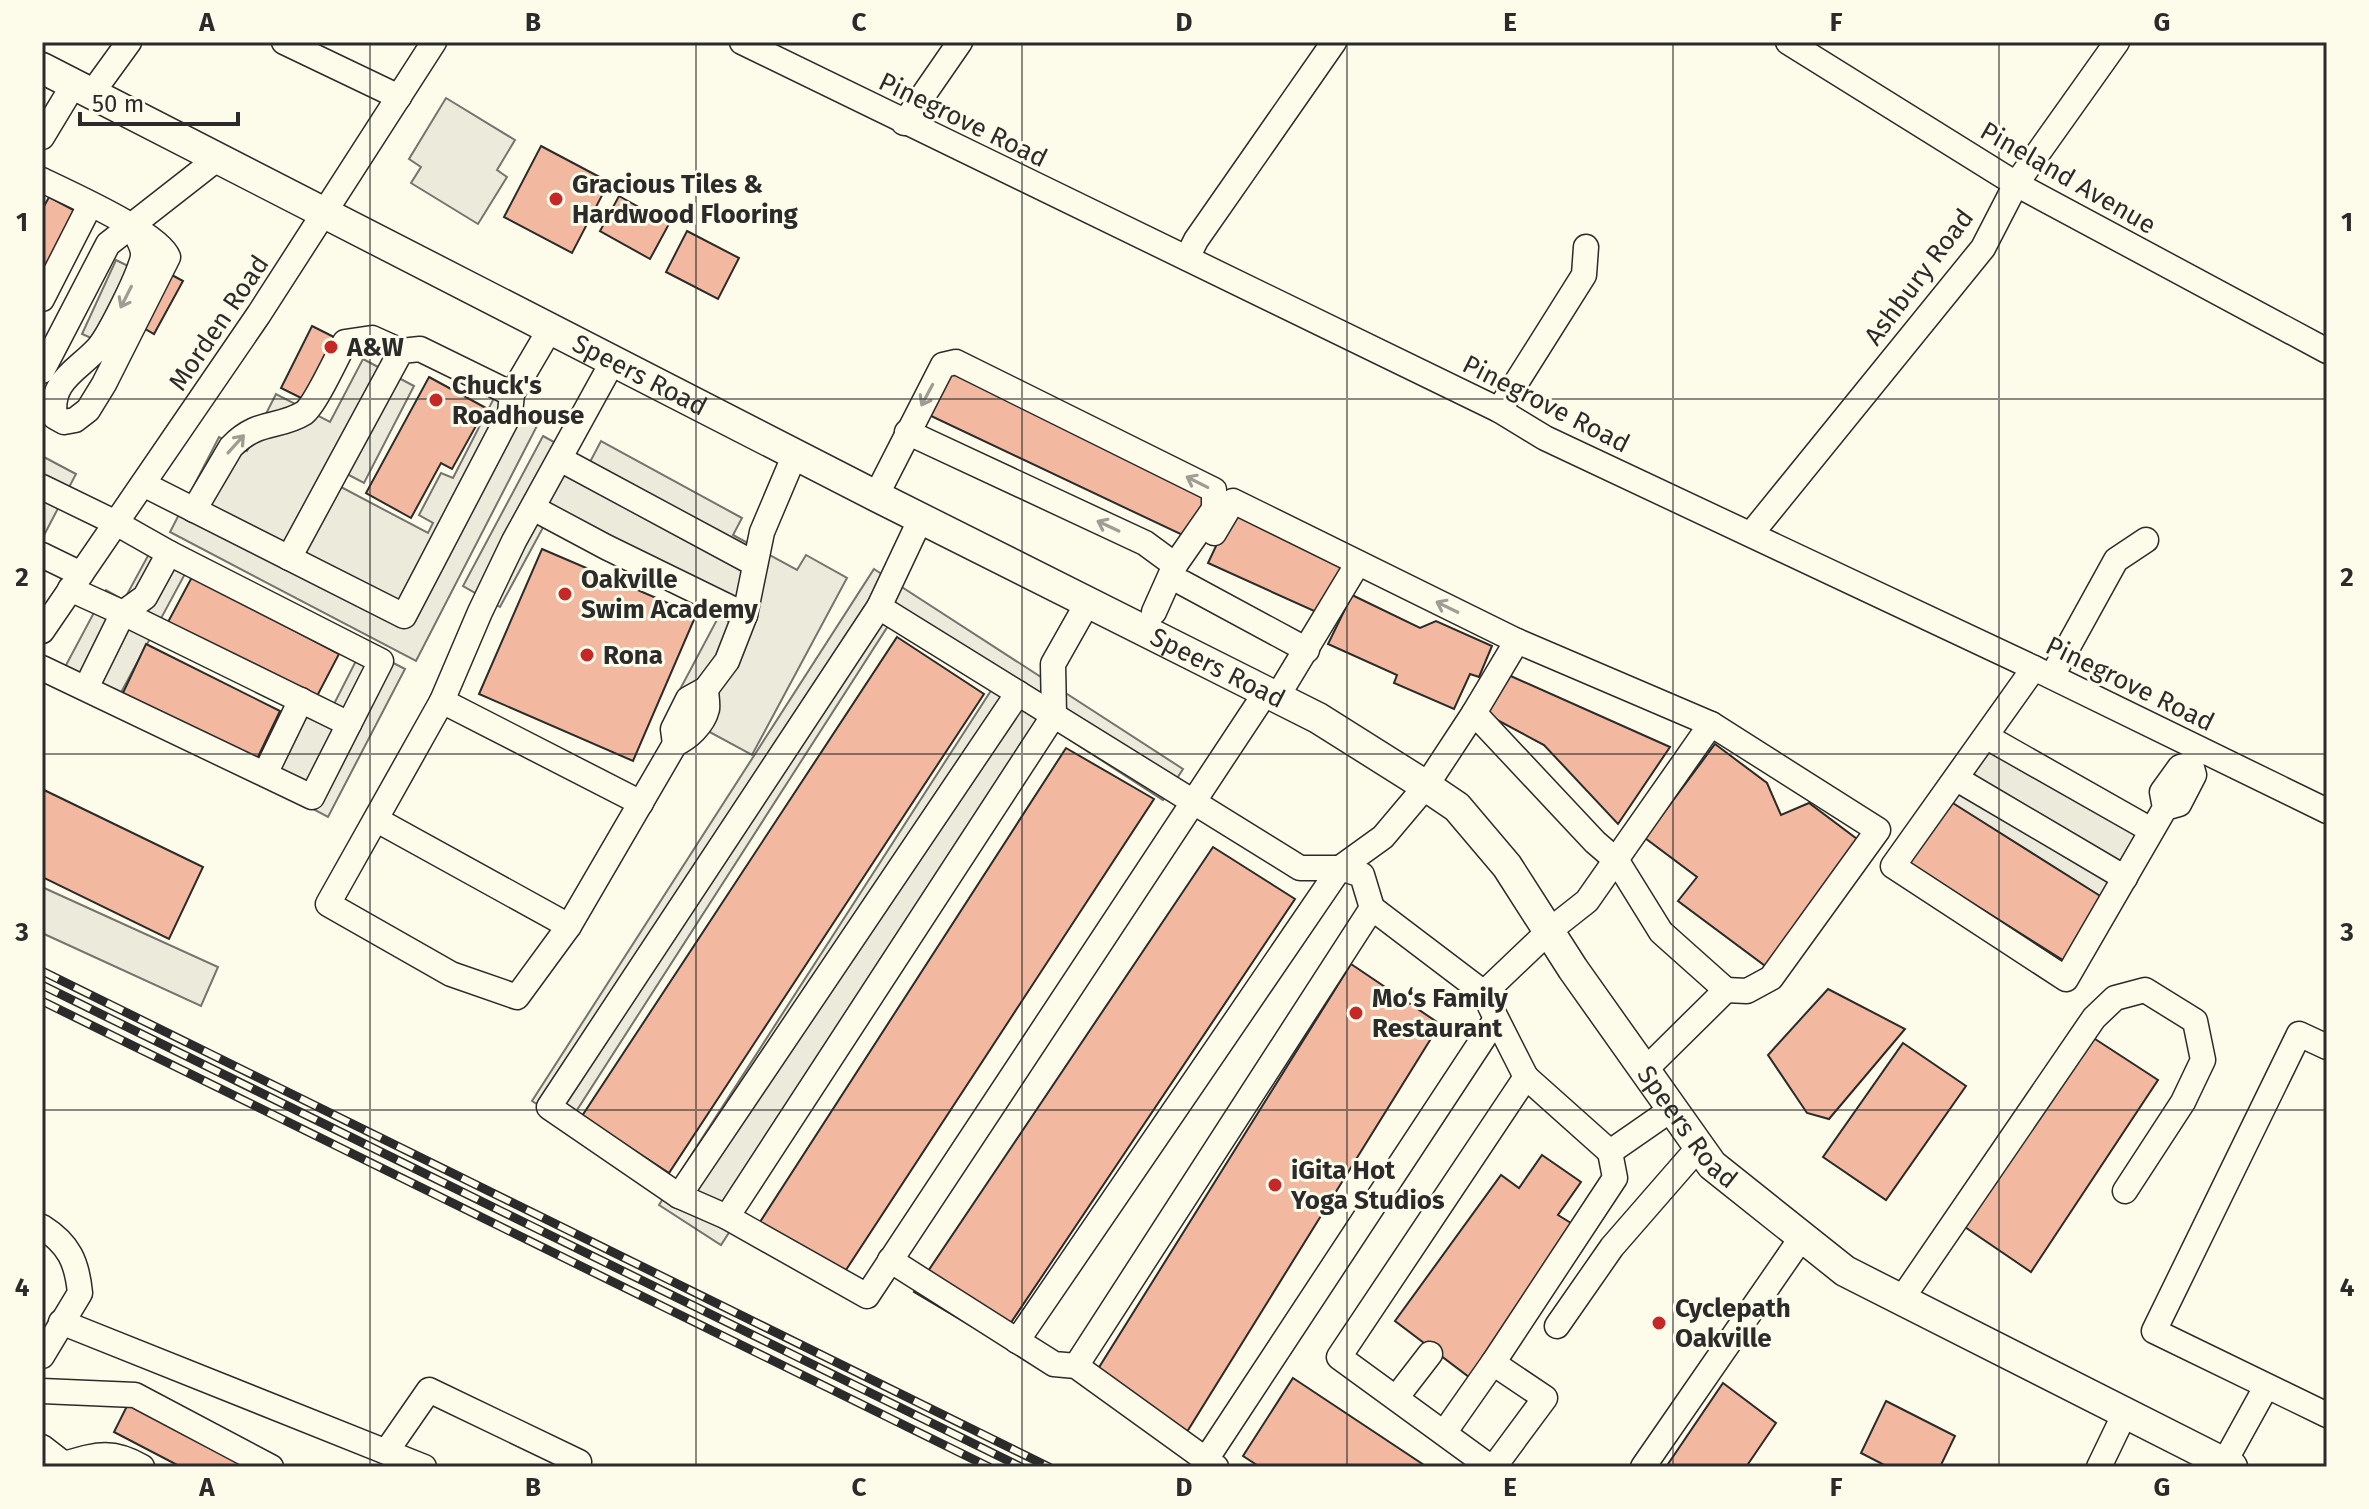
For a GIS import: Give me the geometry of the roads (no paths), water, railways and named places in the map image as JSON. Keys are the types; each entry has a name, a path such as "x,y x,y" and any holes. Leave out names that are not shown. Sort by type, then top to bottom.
{"main road":[{"name":"Speers Road","path":"42,68 1088,602 1149,621 1272,695 1318,718 1426,786 1457,807 1507,866 1712,1165 1845,1271 2219,1463"}],"street":[{"path":"42,137 129,42"},
{"path":"284,42 399,97"},
{"name":"Morden Road","path":"44,624 326,214 434,42"},
{"name":"Pinegrove Road","path":"742,42 1499,410 1545,438 2043,672 2195,757 2327,811"},
{"path":"904,123 960,42"},
{"path":"1187,258 1196,240 1334,42"},
{"name":"Pineland Avenue","path":"1788,42 2016,184 2327,351"},
{"name":"Ashbury Road","path":"1751,534 1983,248 2016,184 2117,42"},
{"path":"42,371 108,244 218,158"},
{"path":"42,180 131,225 166,249 168,257 94,401 75,420 64,422 55,417 53,402 61,382 101,346 142,266 144,251 131,225"},
{"path":"42,299 90,205"},
{"path":"1499,410 1584,275 1586,247"},
{"path":"64,329 94,401"},
{"path":"143,484 404,616 510,413 512,394 550,329"},
{"path":"194,510 231,447 239,439 258,427 297,416 310,408 345,342 372,338 401,351 420,349 512,394"},
{"path":"289,558 401,351"},
{"path":"613,361 480,612 442,701 328,904 451,974 517,997 569,926 675,744 688,738 707,709 706,689 727,661 745,615 762,532 795,454"},
{"path":"876,496 943,365 956,362 1214,490 1214,509 1179,574"},
{"path":"907,432 1145,543 1179,574 1307,650"},
{"path":"560,459 755,564"},
{"path":"42,487 381,661 312,797 42,668"},
{"path":"1149,621 1233,501 1517,641 1711,724 1878,830 1771,978 1747,991 1726,990 1661,932 1617,861 1595,842 1474,713"},
{"path":"533,508 745,615"},
{"path":"921,518 879,607 549,1107 679,1196 727,1217 867,1296 1194,801 1307,650 1358,563"},
{"path":"2146,540 2116,560 2043,672 1987,737 1893,866 2066,979 2165,808 2179,804 2194,775 2195,757"},
{"path":"86,688 123,613 145,597 169,553"},
{"path":"42,555 123,613 349,724"},
{"path":"727,1217 1054,715 1053,664 1088,602"},
{"path":"879,607 1300,868 1340,868 1362,875 1372,908 1484,993 1526,1077 1610,1152 1615,1178 1444,1433"},
{"path":"1017,1341 1340,868 1383,837 1426,786 1517,641"},
{"path":"679,1196 1018,693"},
{"path":"265,774 301,700"},
{"path":"442,701 641,803"},
{"path":"1484,993 1549,931 1587,901 1711,724"},
{"path":"1987,737 2151,830"},
{"path":"1957,779 2125,878"},
{"path":"377,820 569,926"},
{"path":"1076,1366 1372,908"},
{"path":"1645,1070 1726,990"},
{"path":"1901,1300 2094,1018 2115,998 2145,990 2195,1021 2203,1060 2183,1102 2125,1191"},
{"path":"890,1260 1054,1364 1076,1366 1210,1464 1496,1019"},
{"path":"2327,1047 2299,1034 2154,1331 2327,1415"},
{"path":"1493,1363 1545,1398 1492,1467 1339,1357 1526,1077"},
{"path":"1610,1152 1672,1109"},
{"path":"1557,1326 1612,1247 1699,1147"},
{"path":"42,1227 53,1234 74,1258 79,1278 80,1293 50,1335 424,1467"},
{"path":"1643,1467 1802,1237"},
{"path":"1396,1398 1430,1354"},
{"path":"2219,1463 2266,1387"},
{"path":"386,1452 429,1390 579,1462 576,1467"},
{"path":"42,1391 135,1395 271,1467"},
{"path":"2099,1467 2125,1413"},
{"path":"42,1447 63,1466 101,1453 125,1457 142,1467"}],"railway":[{"path":"42,971 1049,1467"},
{"path":"42,985 1021,1467"},
{"path":"42,1001 989,1467"}],"place":[{"name":"Gracious Tiles & Hardwood Flooring","path":"556,199"},
{"name":"A&W","path":"331,347"},
{"name":"Chuck's Roadhouse","path":"436,400"},
{"name":"Oakville Swim Academy","path":"565,594"},
{"name":"Rona","path":"587,655"},
{"name":"Mo‘s Family Restaurant","path":"1356,1013"},
{"name":"iGita Hot Yoga Studios","path":"1275,1185"},
{"name":"Cyclepath Oakville","path":"1659,1323"}]}
